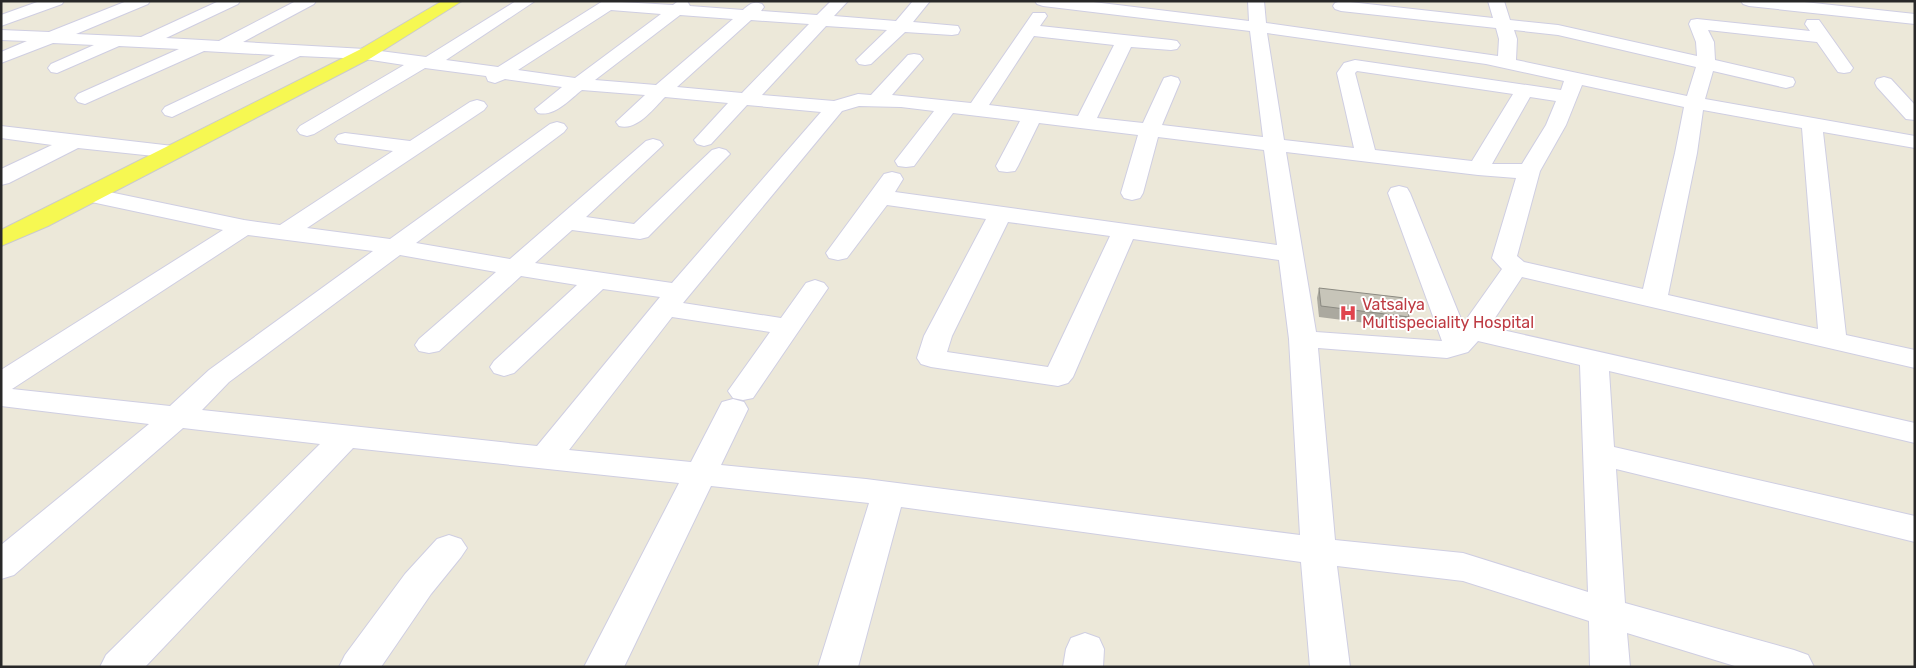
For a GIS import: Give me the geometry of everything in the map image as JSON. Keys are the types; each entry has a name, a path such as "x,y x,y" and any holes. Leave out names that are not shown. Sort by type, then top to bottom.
{"main road":[{"path":"1,239 365,54 454,1"}],"street":[{"path":"1,21 56,1"},
{"path":"1,58 142,1"},
{"path":"144,43 232,1"},
{"path":"222,47 308,1"},
{"path":"307,130 427,62 527,1"},
{"path":"626,122 763,1"},
{"path":"567,222 640,232 712,147 745,99 840,1"},
{"path":"865,60 901,26 922,1"},
{"path":"1256,1 1274,144 1303,339 1318,551 1330,667"},
{"path":"1496,1 1508,39 1507,63"},
{"path":"1749,1 1915,19"},
{"path":"285,232 415,148 502,72 612,3 683,5 748,15 901,26 956,25 938,45"},
{"path":"1339,37 1341,4 1558,30 1786,82"},
{"path":"1,565 176,417 219,376 396,247 551,118 580,84 683,5"},
{"path":"1799,7 1844,68"},
{"path":"976,110 1042,8 1168,9 1258,27 1339,37 1507,63 1694,103 1915,142"},
{"path":"1895,17 1915,38"},
{"path":"1654,299 1686,153 1694,103 1706,63 1705,42 1697,24 1823,38"},
{"path":"1029,30 1171,45"},
{"path":"1,35 365,54 580,84 835,107 858,100 948,106 1478,168 1530,172"},
{"path":"57,68 118,41"},
{"path":"1085,122 1125,41"},
{"path":"1616,42 1601,61 1581,79 1567,97 1556,125 1530,172 1504,258 1515,268 1915,359"},
{"path":"85,98 202,46"},
{"path":"172,111 297,51"},
{"path":"877,100 914,59"},
{"path":"1366,155 1346,73 1350,67 1367,66 1567,97"},
{"path":"1132,193 1150,130 1170,82"},
{"path":"1884,83 1909,104"},
{"path":"1478,168 1525,90"},
{"path":"906,161 948,106"},
{"path":"545,458 671,300 835,107"},
{"path":"1007,166 1033,116"},
{"path":"1812,123 1833,340"},
{"path":"1,132 173,152"},
{"path":"345,139 415,148"},
{"path":"1,178 77,141"},
{"path":"430,345 653,145"},
{"path":"838,253 886,188 1000,214 1290,254"},
{"path":"1399,193 1465,339"},
{"path":"90,195 244,227 396,247 597,280 671,300 788,327"},
{"path":"1000,214 938,336 930,358 1058,377 1124,232"},
{"path":"1,384 244,227"},
{"path":"1303,339 1447,350 1465,339 1515,268"},
{"path":"504,367 597,280"},
{"path":"604,667 738,400 815,288"},
{"path":"1465,339 1594,361 1915,433"},
{"path":"1594,361 1609,612 1610,667"},
{"path":"1,418 14,398 545,458 888,494 1318,551 1463,567 1794,667"},
{"path":"120,667 346,436"},
{"path":"1599,454 1915,529"},
{"path":"838,667 888,494"},
{"path":"359,667 418,584 449,548"}],"building":[{"path":"1319,288 1405,298 1409,317 1321,306"}],"place":[{"name":"Vatsalya Multispeciality Hospital","path":"1348,313"}]}
